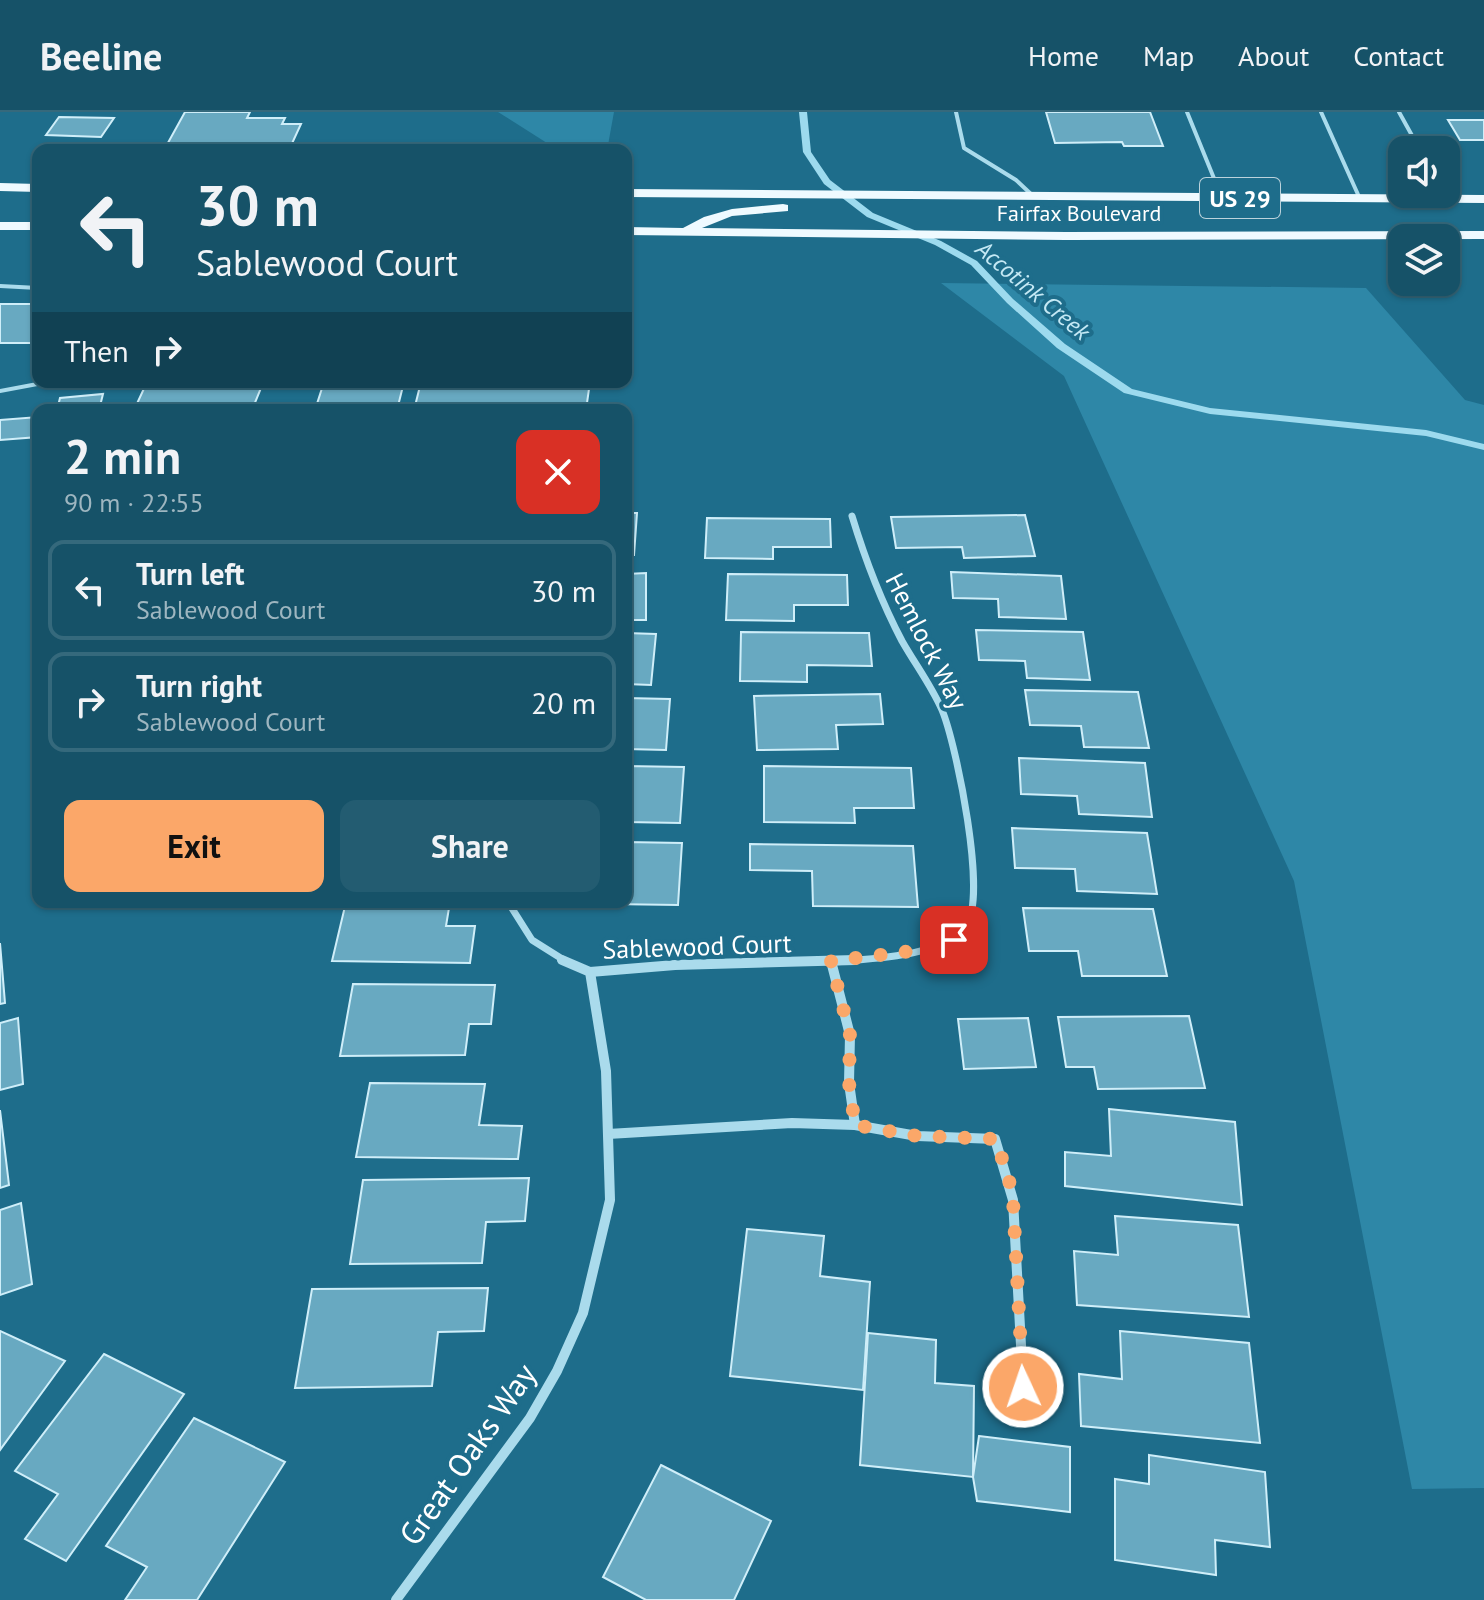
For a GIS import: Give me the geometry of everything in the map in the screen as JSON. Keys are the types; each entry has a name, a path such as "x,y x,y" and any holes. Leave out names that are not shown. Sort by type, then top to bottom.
{"main road":[{"path":"0,187 32,188"},
{"name":"Fairfax Boulevard","path":"632,193 1388,198"},
{"path":"685,232 705,218 724,212 997,197"},
{"name":"Fairfax Boulevard","path":"1460,197 1484,199"},
{"path":"0,226 32,226"},
{"name":"Fairfax Boulevard","path":"632,231 1066,236 1484,235"}],"street":[{"name":"Hemlock Way","path":"831,961 937,948 954,940 969,921 973,897 966,810 946,719 902,640 866,564 852,516"},
{"path":"511,908 520,929 546,954 590,972"},
{"name":"Sablewood Court","path":"590,972 674,965 783,966 831,961 850,1035 849,1083 855,1125"},
{"name":"Great Oaks Way","path":"396,1600 530,1418 557,1371 583,1313 610,1200 606,1071 590,972"},
{"path":"608,1134 707,1126 855,1125 917,1136 995,1139 1013,1200 1025,1418"}],"lane":[{"path":"956,112 964,148 1016,180 1034,197"},
{"path":"1187,112 1222,198"},
{"path":"1321,112 1360,199"},
{"path":"1399,112 1412,136"},
{"path":"0,286 32,288"},
{"path":"0,391 32,385"}],"shaded area":[{"path":"498,112 614,112 608,144 549,144"},
{"path":"941,283 1366,288 1465,400 1484,405 1484,1488 1412,1489 1294,881 1064,376"}],"building":[{"path":"185,112 250,112 247,118 285,118 282,124 301,124 292,144 167,144"},
{"path":"1046,112 1150,112 1163,146 1124,146 1122,142 1055,143"},
{"path":"59,117 114,118 101,137 46,135"},
{"path":"1448,120 1484,120 1484,140 1460,140"},
{"path":"0,304 32,304 32,343 0,343"},
{"path":"144,388 261,388 254,404 137,404"},
{"path":"322,388 402,388 398,404 317,404"},
{"path":"420,388 589,388 587,404 416,404"},
{"path":"103,394 100,404 58,404 60,398"},
{"path":"32,417 32,437 0,440 0,420"},
{"path":"632,513 637,513 634,555"},
{"path":"1025,515 1035,556 964,558 962,547 896,548 891,517"},
{"path":"707,518 830,519 831,547 773,547 773,559 705,558"},
{"path":"951,572 1061,576 1066,619 999,617 998,599 953,598"},
{"path":"646,573 646,620 632,620 632,574"},
{"path":"728,574 847,575 848,605 794,605 794,621 726,620"},
{"path":"976,630 1083,632 1090,680 1027,678 1025,661 979,660"},
{"path":"741,632 869,633 872,666 807,665 807,682 740,681"},
{"path":"632,633 656,634 651,685 632,684"},
{"path":"1025,690 1138,692 1149,748 1084,747 1081,726 1030,725"},
{"path":"880,694 883,724 836,725 838,749 757,750 754,696"},
{"path":"632,698 670,699 666,750 632,749"},
{"path":"1019,758 1145,763 1152,817 1079,814 1077,796 1021,794"},
{"path":"632,766 684,767 680,823 632,822"},
{"path":"764,766 911,768 914,808 854,808 855,823 764,822"},
{"path":"1012,828 1147,833 1157,894 1077,891 1075,869 1015,868"},
{"path":"632,842 682,843 678,905 632,904"},
{"path":"750,844 913,846 918,907 813,906 812,871 750,870"},
{"path":"345,908 449,908 446,926 475,926 470,963 332,961"},
{"path":"1023,908 1153,909 1167,976 1082,976 1078,951 1029,951"},
{"path":"0,943 5,1003 0,1004"},
{"path":"353,984 495,985 491,1024 469,1024 465,1055 340,1056"},
{"path":"1189,1016 1205,1088 1098,1089 1094,1067 1066,1067 1058,1017"},
{"path":"18,1018 23,1084 0,1090 0,1023"},
{"path":"1028,1018 1036,1067 964,1069 958,1019"},
{"path":"370,1083 485,1084 479,1125 522,1126 518,1159 356,1157"},
{"path":"1109,1109 1235,1122 1242,1205 1065,1186 1065,1152 1111,1156"},
{"path":"0,1110 9,1185 0,1188"},
{"path":"529,1178 525,1221 486,1222 482,1263 350,1264 363,1180"},
{"path":"21,1203 32,1284 0,1295 0,1210"},
{"path":"1115,1216 1238,1225 1249,1317 1077,1305 1074,1251 1118,1255"},
{"path":"747,1229 824,1236 820,1276 870,1282 863,1390 730,1376"},
{"path":"488,1288 484,1331 438,1332 432,1386 295,1388 312,1289"},
{"path":"0,1331 65,1361 0,1450"},
{"path":"1120,1331 1249,1343 1260,1443 1081,1426 1079,1374 1122,1379"},
{"path":"868,1333 936,1340 935,1383 974,1386 973,1477 860,1465"},
{"path":"104,1354 184,1394 66,1561 25,1539 58,1494 15,1471"},
{"path":"194,1418 285,1462 197,1600 125,1600 147,1567 106,1546"},
{"path":"979,1436 1070,1447 1070,1512 977,1501 973,1477"},
{"path":"1149,1455 1265,1472 1270,1547 1215,1540 1216,1575 1115,1560 1115,1479 1149,1484"},
{"path":"661,1465 771,1521 734,1600 646,1600 603,1577"}],"waterway":[{"name":"Accotink Creek","path":"803,112 807,152 827,182 870,215 938,243 974,263 1010,301 1061,346 1128,391 1210,411 1426,433 1484,447"}],"route":[{"path":"954,940 937,948 831,961 850,1035 849,1083 855,1125 917,1136 995,1139 1013,1200 1023,1387"}]}
